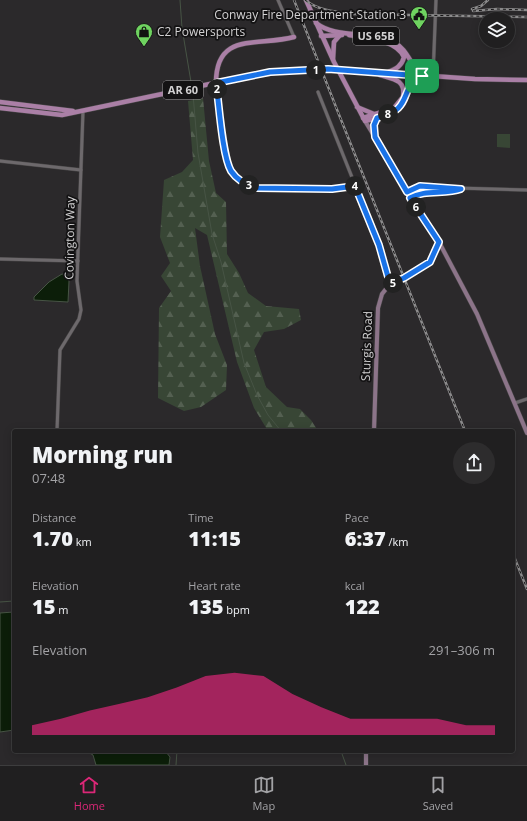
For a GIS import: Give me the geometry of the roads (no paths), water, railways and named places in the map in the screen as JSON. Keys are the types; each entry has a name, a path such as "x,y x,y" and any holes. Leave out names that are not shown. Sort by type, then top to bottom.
{"main road":[{"path":"306,0 334,62 364,120 410,198 439,242 477,314 527,433"},
{"name":"US 65B","path":"315,22 325,30 339,34 370,35 393,42 403,48 414,69 422,76"},
{"path":"321,35 339,34 370,38 399,50 404,57 403,62 395,70 386,73"},
{"path":"334,62 332,47 339,34"},
{"path":"216,83 216,69 219,60 224,53 234,46 294,37"},
{"name":"AR 60","path":"0,108 62,115 270,72 328,69 422,76"},
{"path":"357,107 376,116 394,108 400,103 404,91 399,81 369,72"},
{"path":"364,120 399,109 404,103 410,85 414,79 422,76 527,80"},
{"name":"AR 60","path":"0,102 77,112"},
{"path":"375,137 374,125 376,116"},
{"path":"390,284 404,278 430,262 439,242"},
{"name":"Sturgis Road","path":"374,429 378,308 382,294 390,284"},
{"path":"366,753 366,765"}],"street":[{"path":"278,0 294,37"},
{"path":"432,76 436,0"},
{"path":"216,83 227,158 232,172 240,180 251,186 264,188 336,189 355,186"},
{"path":"318,92 379,245 390,284"},
{"name":"Covington Way","path":"56,429 60,350 79,319 82,310 77,281 83,111"},
{"path":"0,161 81,170"},
{"path":"407,192 420,186 461,189 527,190"},
{"path":"410,198 416,194 446,193 461,189"},
{"path":"0,259 78,261"},
{"path":"515,403 527,399"}],"waterway":[{"path":"180,0 182,28 191,82"},
{"path":"193,94 198,153 212,234 221,262 244,363 257,395 268,415 279,429"},
{"path":"0,602 12,601"},
{"path":"176,765 177,753"},
{"path":"342,753 346,765"}],"railway":[{"path":"294,0 464,429"},
{"path":"305,0 322,9 354,14 527,17"},
{"path":"472,9 481,6 488,0"},
{"path":"473,11 497,9 527,10"},
{"path":"515,559 527,589"}],"place":[{"name":"Conway Fire Department Station 3","path":"419,30"},
{"name":"C2 Powersports","path":"144,47"}]}
